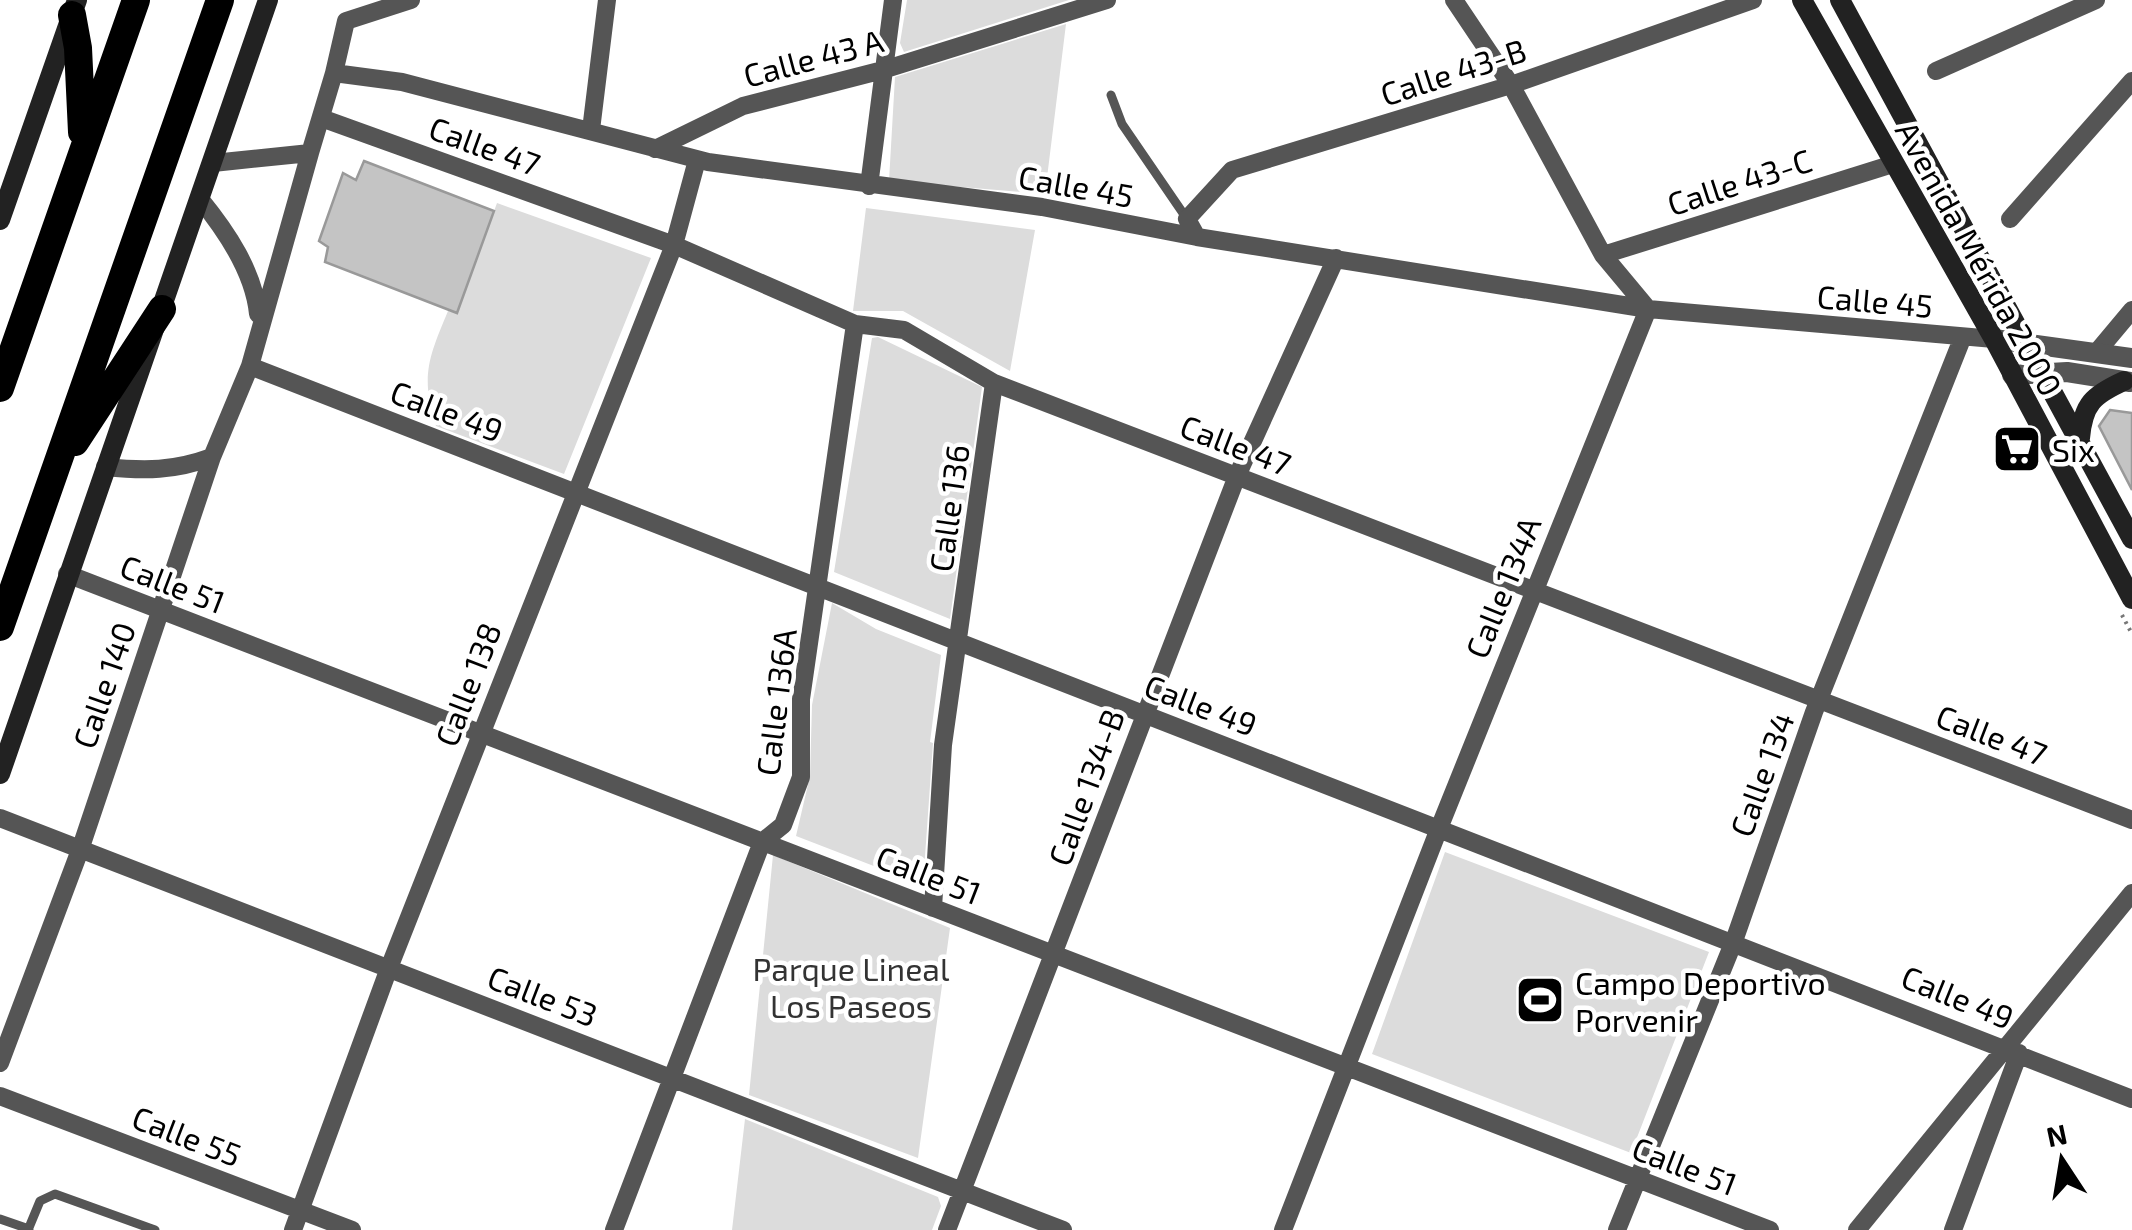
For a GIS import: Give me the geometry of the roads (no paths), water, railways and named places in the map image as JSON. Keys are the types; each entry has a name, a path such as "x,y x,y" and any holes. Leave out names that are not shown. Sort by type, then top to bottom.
{"highway":[{"path":"0,388 136,0"},
{"path":"0,627 220,0"},
{"path":"75,7 83,152"},
{"path":"50,481 162,309"}],"main road":[{"path":"0,774 268,0"},
{"name":"Avenida Mérida 2000","path":"1802,0 1994,340 2132,599"},
{"name":"Avenida Mérida 2000","path":"1840,0 2132,539"},
{"path":"0,220 75,7"},
{"path":"2080,438 2085,407 2094,396 2128,381"}],"street":[{"path":"213,163 310,153 324,119 346,21 411,0"},
{"path":"591,130 607,0"},
{"path":"869,186 893,0"},
{"name":"Calle 43 A","path":"655,150 743,106 884,70 1107,0"},
{"path":"1454,0 1511,85 1603,256 1648,309"},
{"name":"Calle 43-B","path":"1187,219 1232,170 1511,85 1753,0"},
{"path":"1936,71 2096,0"},
{"name":"Calle 45","path":"334,73 402,82 697,160 1042,207 1198,238 1648,309 1994,340"},
{"path":"2010,219 2132,82"},
{"name":"Calle 47","path":"324,119 674,245 855,324 904,330 994,383 2132,820"},
{"name":"Calle 140","path":"0,1063 80,850 212,457 250,366 310,153"},
{"name":"Calle 138","path":"292,1230 389,968 674,245 697,160"},
{"name":"Calle 43-C","path":"1603,256 1892,164"},
{"path":"200,200 219,222 255,289 259,325"},
{"path":"1187,219 1198,238"},
{"name":"Calle 134-B","path":"946,1230 1056,955 1142,715 1237,476 1336,258"},
{"name":"Calle 134A","path":"1283,1230 1534,588 1648,309"},
{"path":"2096,353 2132,310"},
{"name":"Calle 136A","path":"614,1230 762,842 783,825 801,776 801,699 855,324"},
{"name":"Calle 134","path":"1617,1230 1734,941 1820,700 1962,339"},
{"path":"1994,340 2132,358"},
{"name":"Calle 49","path":"250,366 960,640 1142,715 1440,826 2132,1099"},
{"path":"2012,374 2044,372 2128,381"},
{"name":"Calle 136","path":"933,908 943,745 994,383"},
{"path":"105,467 152,472 180,469 212,457"},
{"name":"Calle 51","path":"67,574 1770,1230"},
{"name":"Calle 53","path":"0,818 1063,1230"},
{"path":"1857,1230 2014,1050 2132,893"},
{"path":"1953,1230 2014,1050"},
{"name":"Calle 55","path":"0,1096 352,1230"}],"lane":[{"path":"1111,96 1122,124 1187,219"},
{"path":"0,1218 29,1230 40,1201 56,1194 155,1230"}],"place":[{"name":"Six","path":"2017,449"},
{"name":"Campo Deportivo Porvenir","path":"1540,1000"}],"park label":[{"name":"Parque Lineal Los Paseos","path":"851,986"}]}
